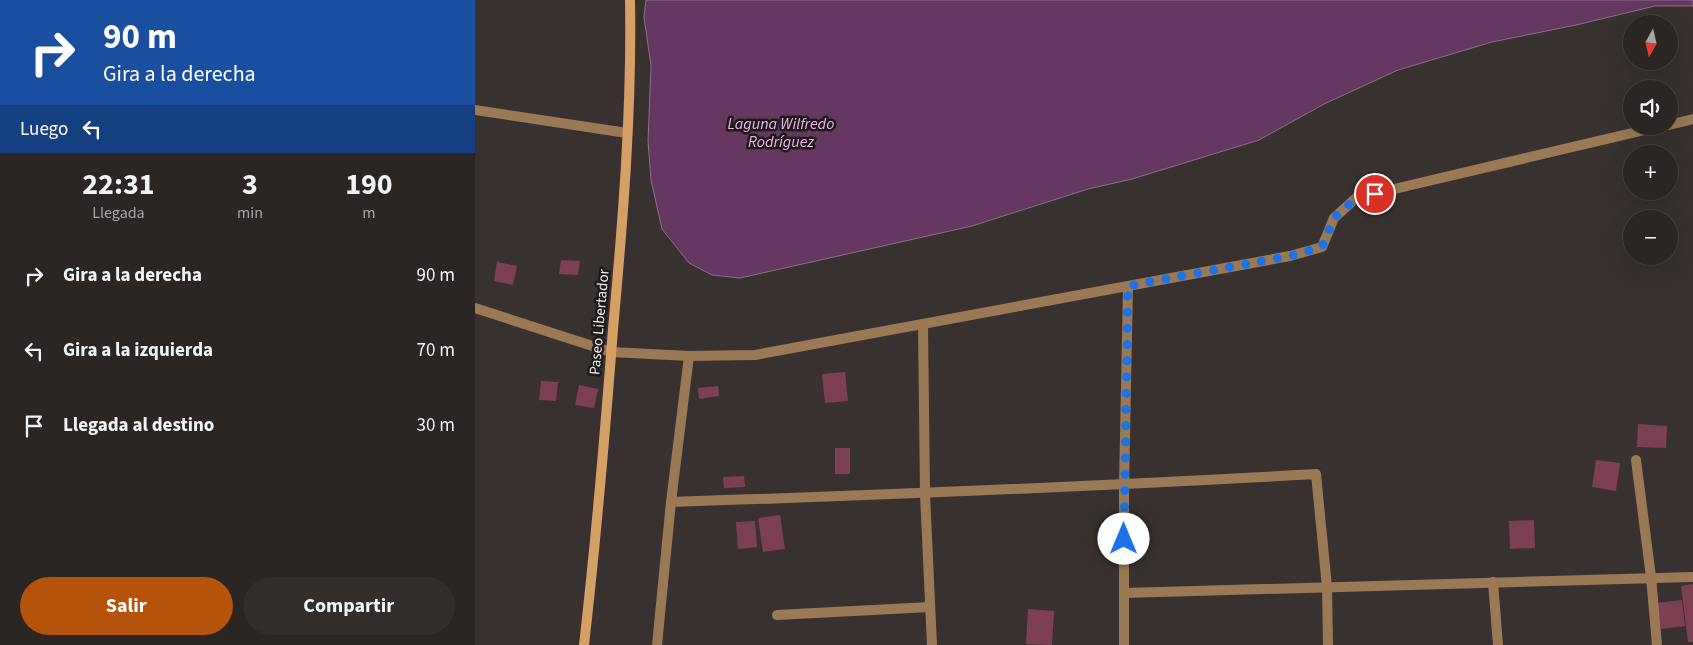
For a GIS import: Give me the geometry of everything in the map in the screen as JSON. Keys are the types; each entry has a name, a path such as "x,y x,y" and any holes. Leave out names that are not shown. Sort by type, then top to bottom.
{"main road":[{"name":"Paseo Libertador","path":"584,645 598,520 627,133 631,69 630,0"}],"street":[{"path":"475,110 627,133"},
{"path":"1678,123 1693,119"},
{"path":"478,312 611,352 689,356 755,355 1290,256 1322,247 1334,218 1356,198 1624,135"},
{"path":"1124,645 1124,485 1128,286"},
{"path":"923,324 925,494 932,645"},
{"path":"657,645 671,502 689,356"},
{"path":"1637,460 1657,645"},
{"path":"671,502 925,494 1316,474 1327,587 1328,645"},
{"path":"1124,593 1693,577"},
{"path":"1493,582 1498,645"},
{"path":"777,614 931,607"}],"water":[{"name":"Laguna Wilfredo Rodríguez","path":"646,0 1693,0 1693,6 1655,6 1576,25 1492,42 1398,70 1324,104 1259,140 1132,179 1088,189 972,226 740,278 712,275 689,263 662,229 651,180 648,141 651,66 644,17"}],"building":[{"path":"561,260 580,261 578,275 559,274"},
{"path":"497,262 517,266 513,285 494,281"},
{"path":"845,372 848,401 825,403 822,374"},
{"path":"541,381 558,382 556,401 539,400"},
{"path":"579,385 598,389 594,408 575,405"},
{"path":"718,386 719,396 699,399 698,388"},
{"path":"1638,424 1667,426 1666,448 1637,447"},
{"path":"835,448 850,448 850,474 835,474"},
{"path":"1596,460 1620,463 1616,491 1592,487"},
{"path":"744,476 745,487 724,488 723,477"},
{"path":"780,515 785,549 763,552 758,518"},
{"path":"1534,520 1535,548 1510,549 1509,521"},
{"path":"755,521 757,547 738,549 736,522"},
{"path":"1693,584 1693,642 1688,642 1681,586"},
{"path":"1682,600 1685,626 1661,629 1657,603"},
{"path":"1028,609 1054,611 1052,645 1026,644"}],"route":[{"path":"1124,539 1128,286 1290,256 1322,247 1334,218 1356,198 1375,194"}]}
